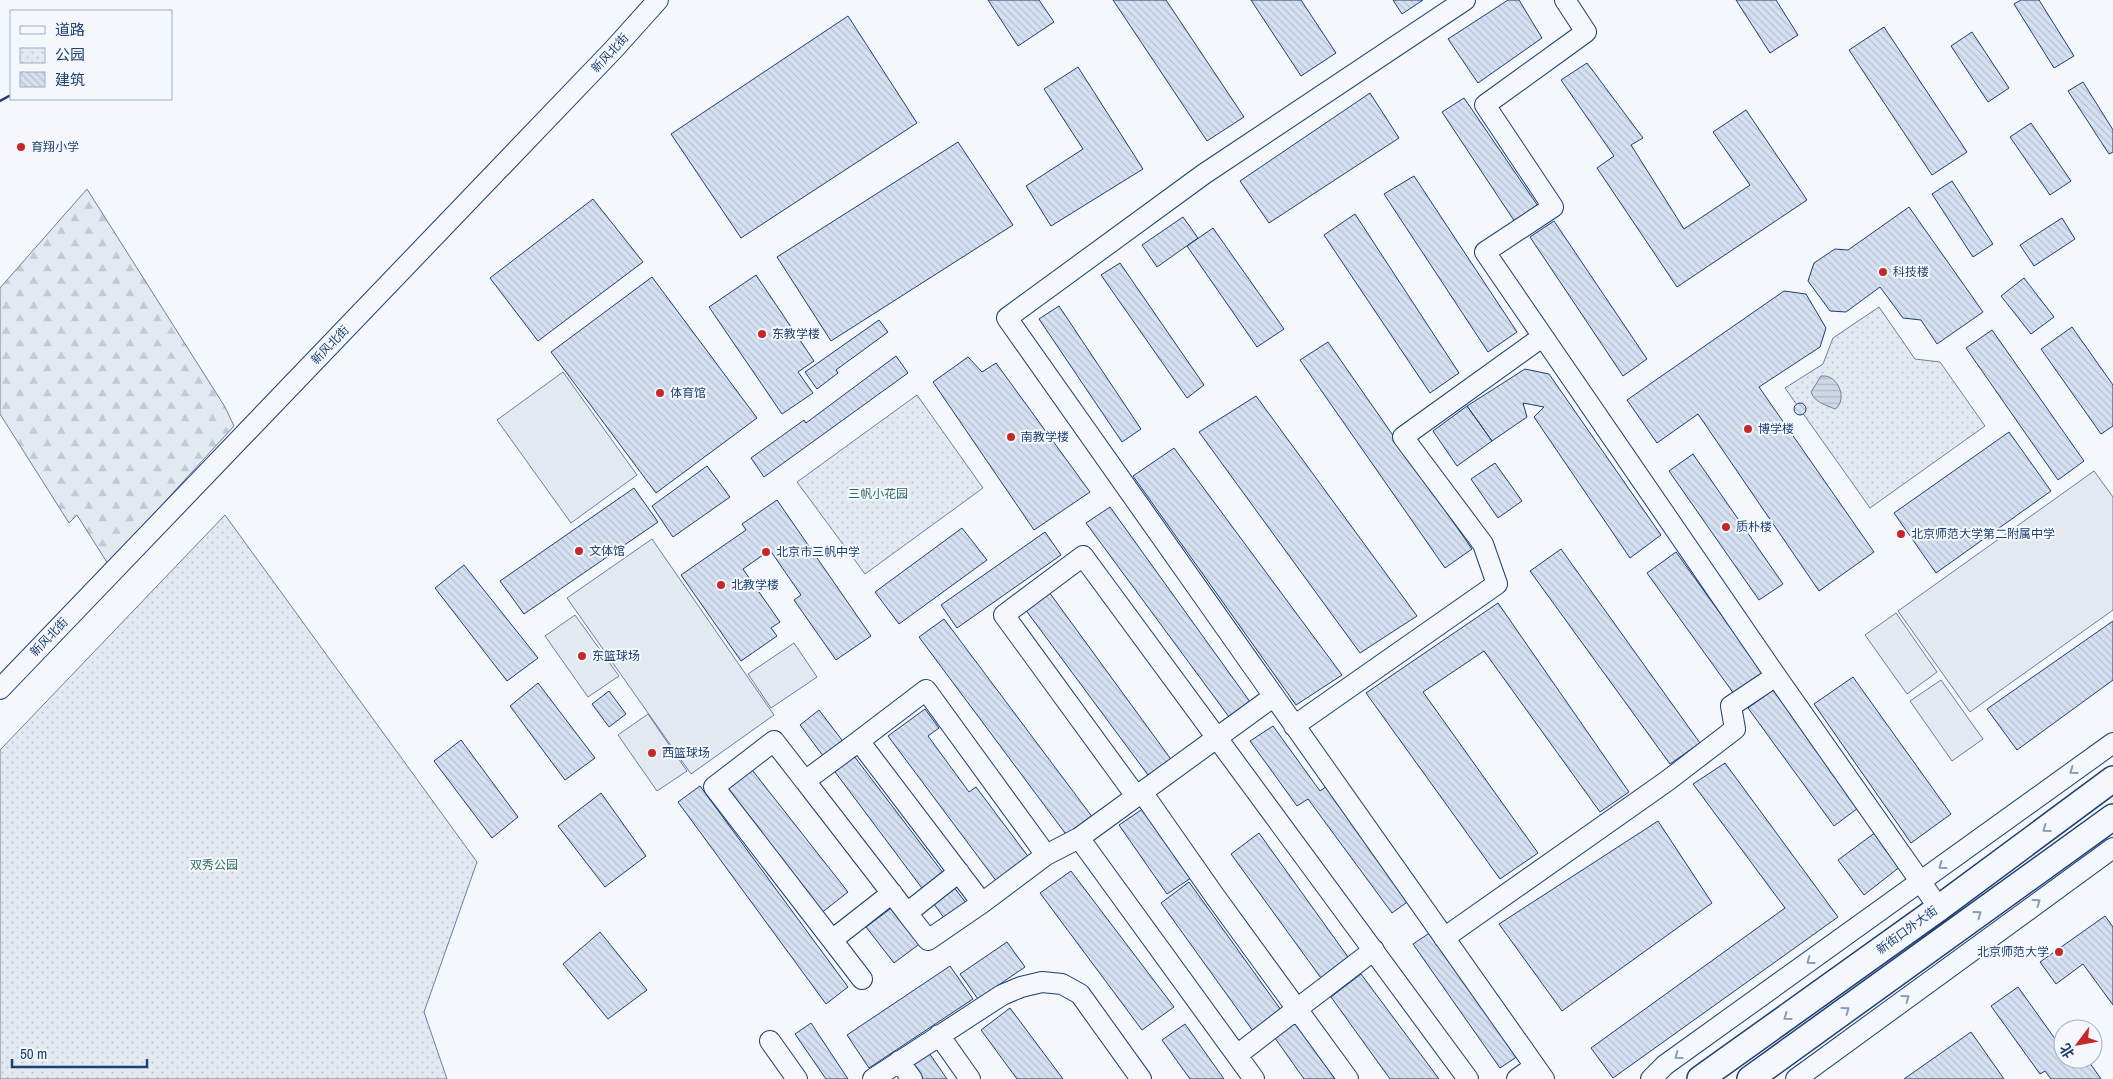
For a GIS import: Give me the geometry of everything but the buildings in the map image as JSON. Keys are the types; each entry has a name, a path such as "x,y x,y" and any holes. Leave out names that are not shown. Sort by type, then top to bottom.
{"main road":[{"name":"新街口外大街","path":"1700,1079 1939,908 2113,779"},
{"path":"1750,1079 2113,817"}],"street":[{"name":"新风北街","path":"0,688 614,49 658,0"},
{"path":"1465,0 1204,174 1007,318 1539,1073 1517,1079"},
{"path":"1565,0 1586,32 1485,104 1553,207 1485,252 1776,676 1939,908"},
{"path":"1294,726 1497,584 1483,544 1403,437 1542,337"},
{"path":"1348,1079 1139,794 1004,615 1083,556 1219,738 1468,1079"},
{"path":"1444,938 1667,781 1735,728 1731,706 1776,676"},
{"path":"805,781 926,690 1046,856"},
{"path":"862,979 714,787 774,741 928,940 1046,856 1079,838 1274,697"},
{"path":"860,741 982,903"},
{"path":"1651,1079 1665,1065 2113,742"},
{"path":"1079,838 1254,1079"},
{"path":"1796,1079 2113,848"},
{"path":"907,913 959,872"},
{"path":"832,940 892,893"},
{"path":"1237,1056 1374,950"},
{"path":"873,1079 1002,995 1021,987 1042,982 1062,984 1080,994 1141,1079"},
{"path":"939,1035 970,1079"},
{"path":"770,1041 797,1079"},
{"path":"899,1061 912,1079"}],"green space":[{"path":"87,189 225,407 234,426 108,564 77,515 69,523 0,414 0,288"},
{"path":"1879,307 1915,359 1940,362 1985,426 1870,508 1785,388 1823,364 1833,338"},
{"path":"563,372 637,475 571,523 497,420"},
{"name":"三帆小花园","path":"917,395 983,488 865,574 797,482"},
{"path":"2094,471 2113,497 2113,610 1970,712 1898,611"},
{"name":"双秀公园","path":"225,515 477,862 424,1012 447,1079 0,1079 0,750"},
{"path":"652,539 774,715 691,774 567,598"},
{"path":"1896,613 1937,672 1907,694 1865,635"},
{"name":"东篮球场","path":"575,615 619,676 588,697 545,636"},
{"path":"794,643 817,677 771,708 748,674"},
{"path":"1941,680 1983,739 1952,761 1910,701"},
{"name":"西篮球场","path":"648,714 687,771 657,791 618,735"}],"shaded area":[{"path":"1821,376 1833,380 1839,387 1841,397 1835,409 1818,401 1811,392"}],"wall":[{"path":"0,101 9,96"}],"place":[{"name":"育翔小学","path":"21,147"},
{"name":"科技楼","path":"1883,272"},
{"name":"东教学楼","path":"762,334"},
{"name":"体育馆","path":"660,393"},
{"name":"博学楼","path":"1748,429"},
{"name":"南教学楼","path":"1011,437"},
{"name":"质朴楼","path":"1726,527"},
{"name":"北京师范大学第二附属中学","path":"1901,534"},
{"name":"文体馆","path":"579,551"},
{"name":"北京市三帆中学","path":"766,552"},
{"name":"北教学楼","path":"721,585"},
{"name":"东篮球场","path":"582,656"},
{"name":"西篮球场","path":"652,753"},
{"name":"北京师范大学","path":"2059,952"}]}
